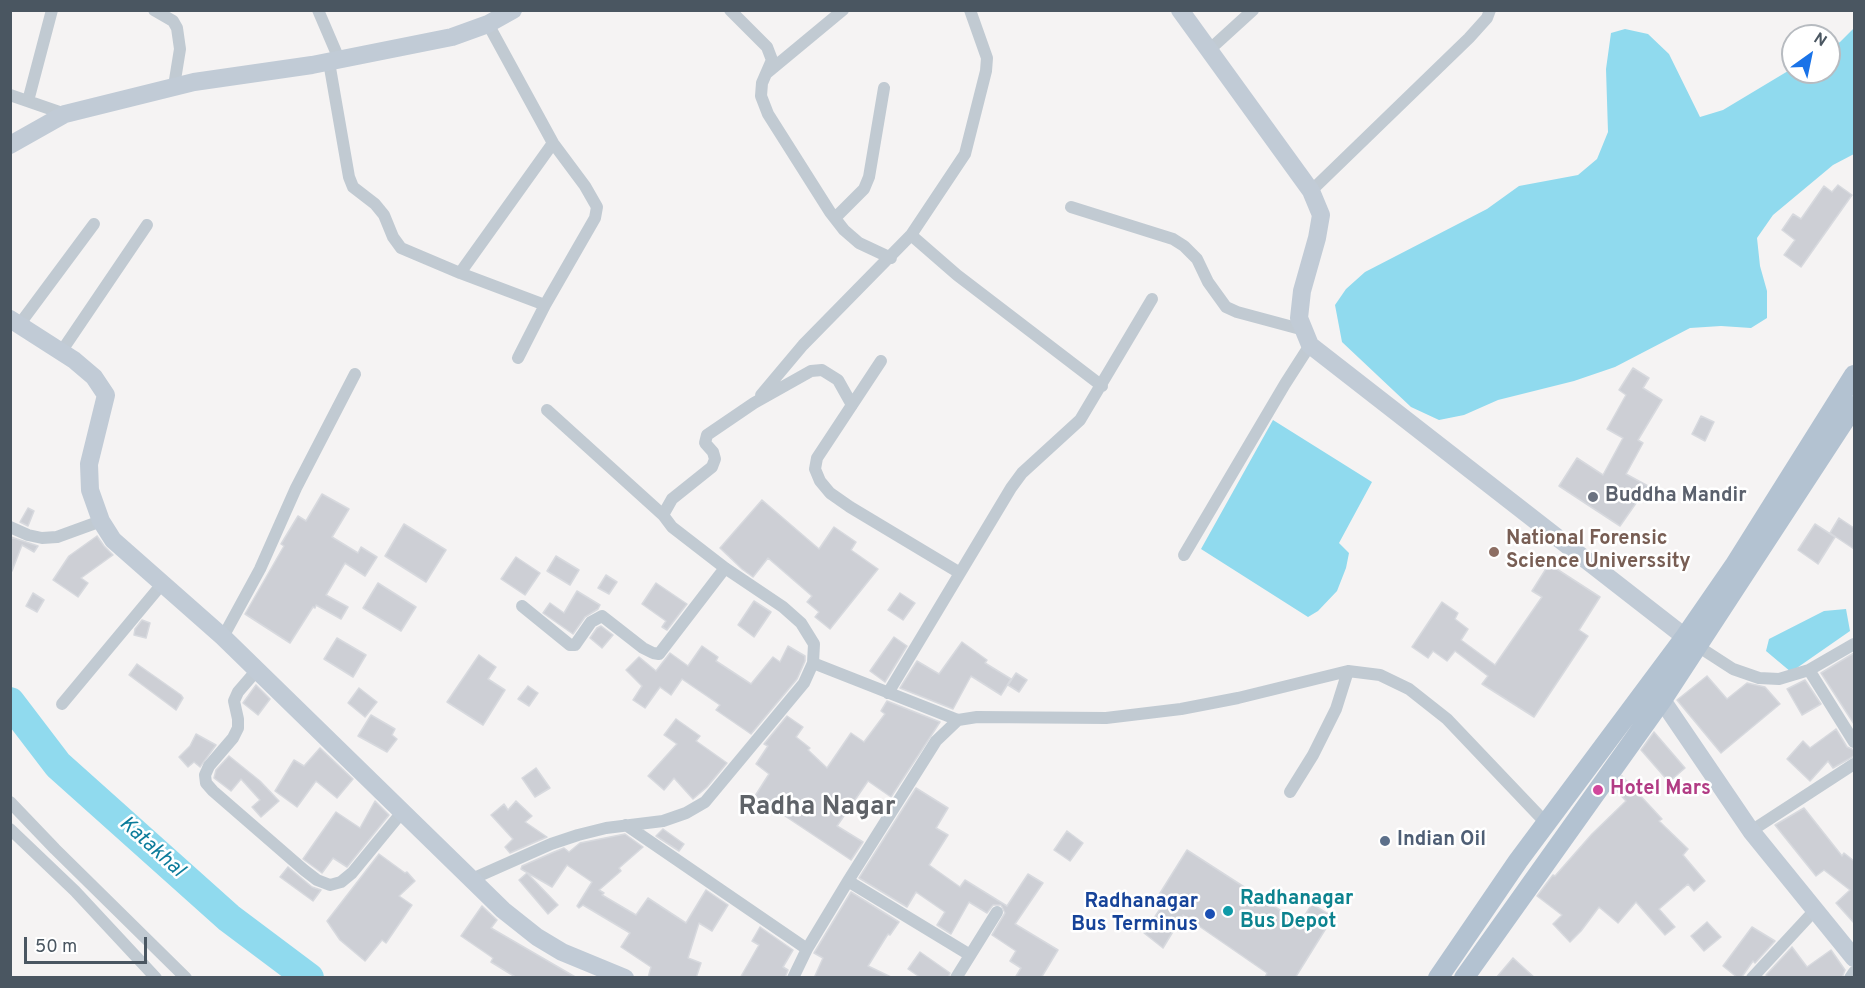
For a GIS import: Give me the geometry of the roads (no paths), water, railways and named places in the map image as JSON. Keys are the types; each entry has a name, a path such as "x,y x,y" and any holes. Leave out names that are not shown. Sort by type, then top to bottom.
{"main road":[{"path":"1464,978 1662,700 1734,566 1854,375"},
{"path":"1438,978 1546,823 1692,642 1854,406"}],"street":[{"path":"28,101 52,10"},
{"path":"154,10 172,21 177,28 180,49 174,86"},
{"path":"318,10 334,60 349,177 353,187 375,204 384,215 393,237 401,248 545,305"},
{"path":"10,146 65,114 174,86 334,60 452,37 489,24 513,10"},
{"path":"730,10 767,47 772,60 762,82 761,96 768,114 835,218 859,243 891,258"},
{"path":"766,74 843,10"},
{"path":"754,403 803,345 911,236 965,154 986,71 987,58 970,10"},
{"path":"1180,10 1311,192 1321,215 1302,291 1299,318 1307,338 1285,384 1184,555"},
{"path":"1208,51 1252,10"},
{"path":"1311,192 1469,38 1487,18 1490,10"},
{"path":"489,24 553,143 585,186 597,207 595,218 545,305 518,358"},
{"path":"835,218 864,189 869,177 884,88"},
{"path":"10,95 65,114"},
{"path":"460,273 553,143"},
{"path":"1071,207 1173,239 1184,246 1197,259 1208,282 1226,307 1307,338 1692,642 1734,669 1759,678 1779,679 1809,670 1854,644"},
{"path":"94,224 15,322 94,377 106,395 89,464 90,490 101,521 113,540 223,637 503,910 537,937 562,952 625,978"},
{"path":"61,352 147,225"},
{"path":"911,236 957,275 1102,386"},
{"path":"888,693 1011,488 1022,474 1080,420 1152,299"},
{"path":"881,361 817,458 815,469 820,481 830,493 960,573"},
{"path":"663,515 672,499 712,467 715,459 713,452 705,443 706,435 754,403 811,370 822,370 837,380 852,405"},
{"path":"223,637 260,569 296,488 355,374"},
{"path":"472,879 550,844 626,825 643,825 663,821 687,813 705,802 804,683 813,663 814,644 801,623 672,527 663,515 547,410"},
{"path":"10,527 42,538 57,537 101,521"},
{"path":"522,606 570,645 575,645 591,622 602,616 642,648 659,654 725,568"},
{"path":"62,704 162,584"},
{"path":"813,663 958,720 977,717 1106,718 1181,709 1238,698 1348,671 1380,675 1409,689 1447,719 1546,823"},
{"path":"257,670 234,701 238,728 233,738 209,766 205,775 206,783 213,791 303,870 317,880 330,885 341,882 352,873 403,811"},
{"path":"1809,670 1854,742"},
{"path":"1290,792 1313,755 1336,709 1348,671"},
{"path":"1662,700 1751,831 1854,958"},
{"path":"792,978 848,880 936,741 958,720"},
{"path":"1751,831 1854,764"},
{"path":"10,802 186,978"},
{"path":"626,825 807,949"},
{"path":"10,829 75,891 156,978"},
{"path":"848,880 970,955"},
{"path":"1752,978 1815,910"},
{"path":"956,978 997,912"},
{"path":"1850,978 1854,972"}],"water":[{"path":"1854,28 1854,154 1833,165 1773,215 1757,238 1760,266 1767,291 1767,318 1751,328 1721,326 1690,328 1615,367 1574,381 1498,400 1464,415 1439,420 1411,407 1342,342 1335,305 1346,289 1365,272 1487,209 1519,186 1578,175 1597,159 1608,132 1606,69 1611,33 1625,29 1648,34 1669,54 1700,117 1723,110 1781,75 1781,84 1841,84 1841,41"},
{"path":"1273,420 1372,482 1339,543 1349,553 1337,591 1318,611 1308,617 1201,549"},
{"path":"1846,609 1850,631 1791,672 1766,651 1769,639 1824,611"}],"waterway":[{"name":"Katakhal","path":"10,702 58,765 229,918 309,978"}],"place":[{"name":"Buddha Mandir","path":"1593,497"},
{"name":"National Forensic Science Universsity","path":"1494,552"},
{"name":"Hotel Mars","path":"1598,790"},
{"name":"Indian Oil","path":"1385,841"},
{"name":"Radhanagar Bus Depot","path":"1228,911"},
{"name":"Radhanagar Bus Terminus","path":"1210,914"}],"district":[{"name":"Radha Nagar","path":"817,809"}]}
